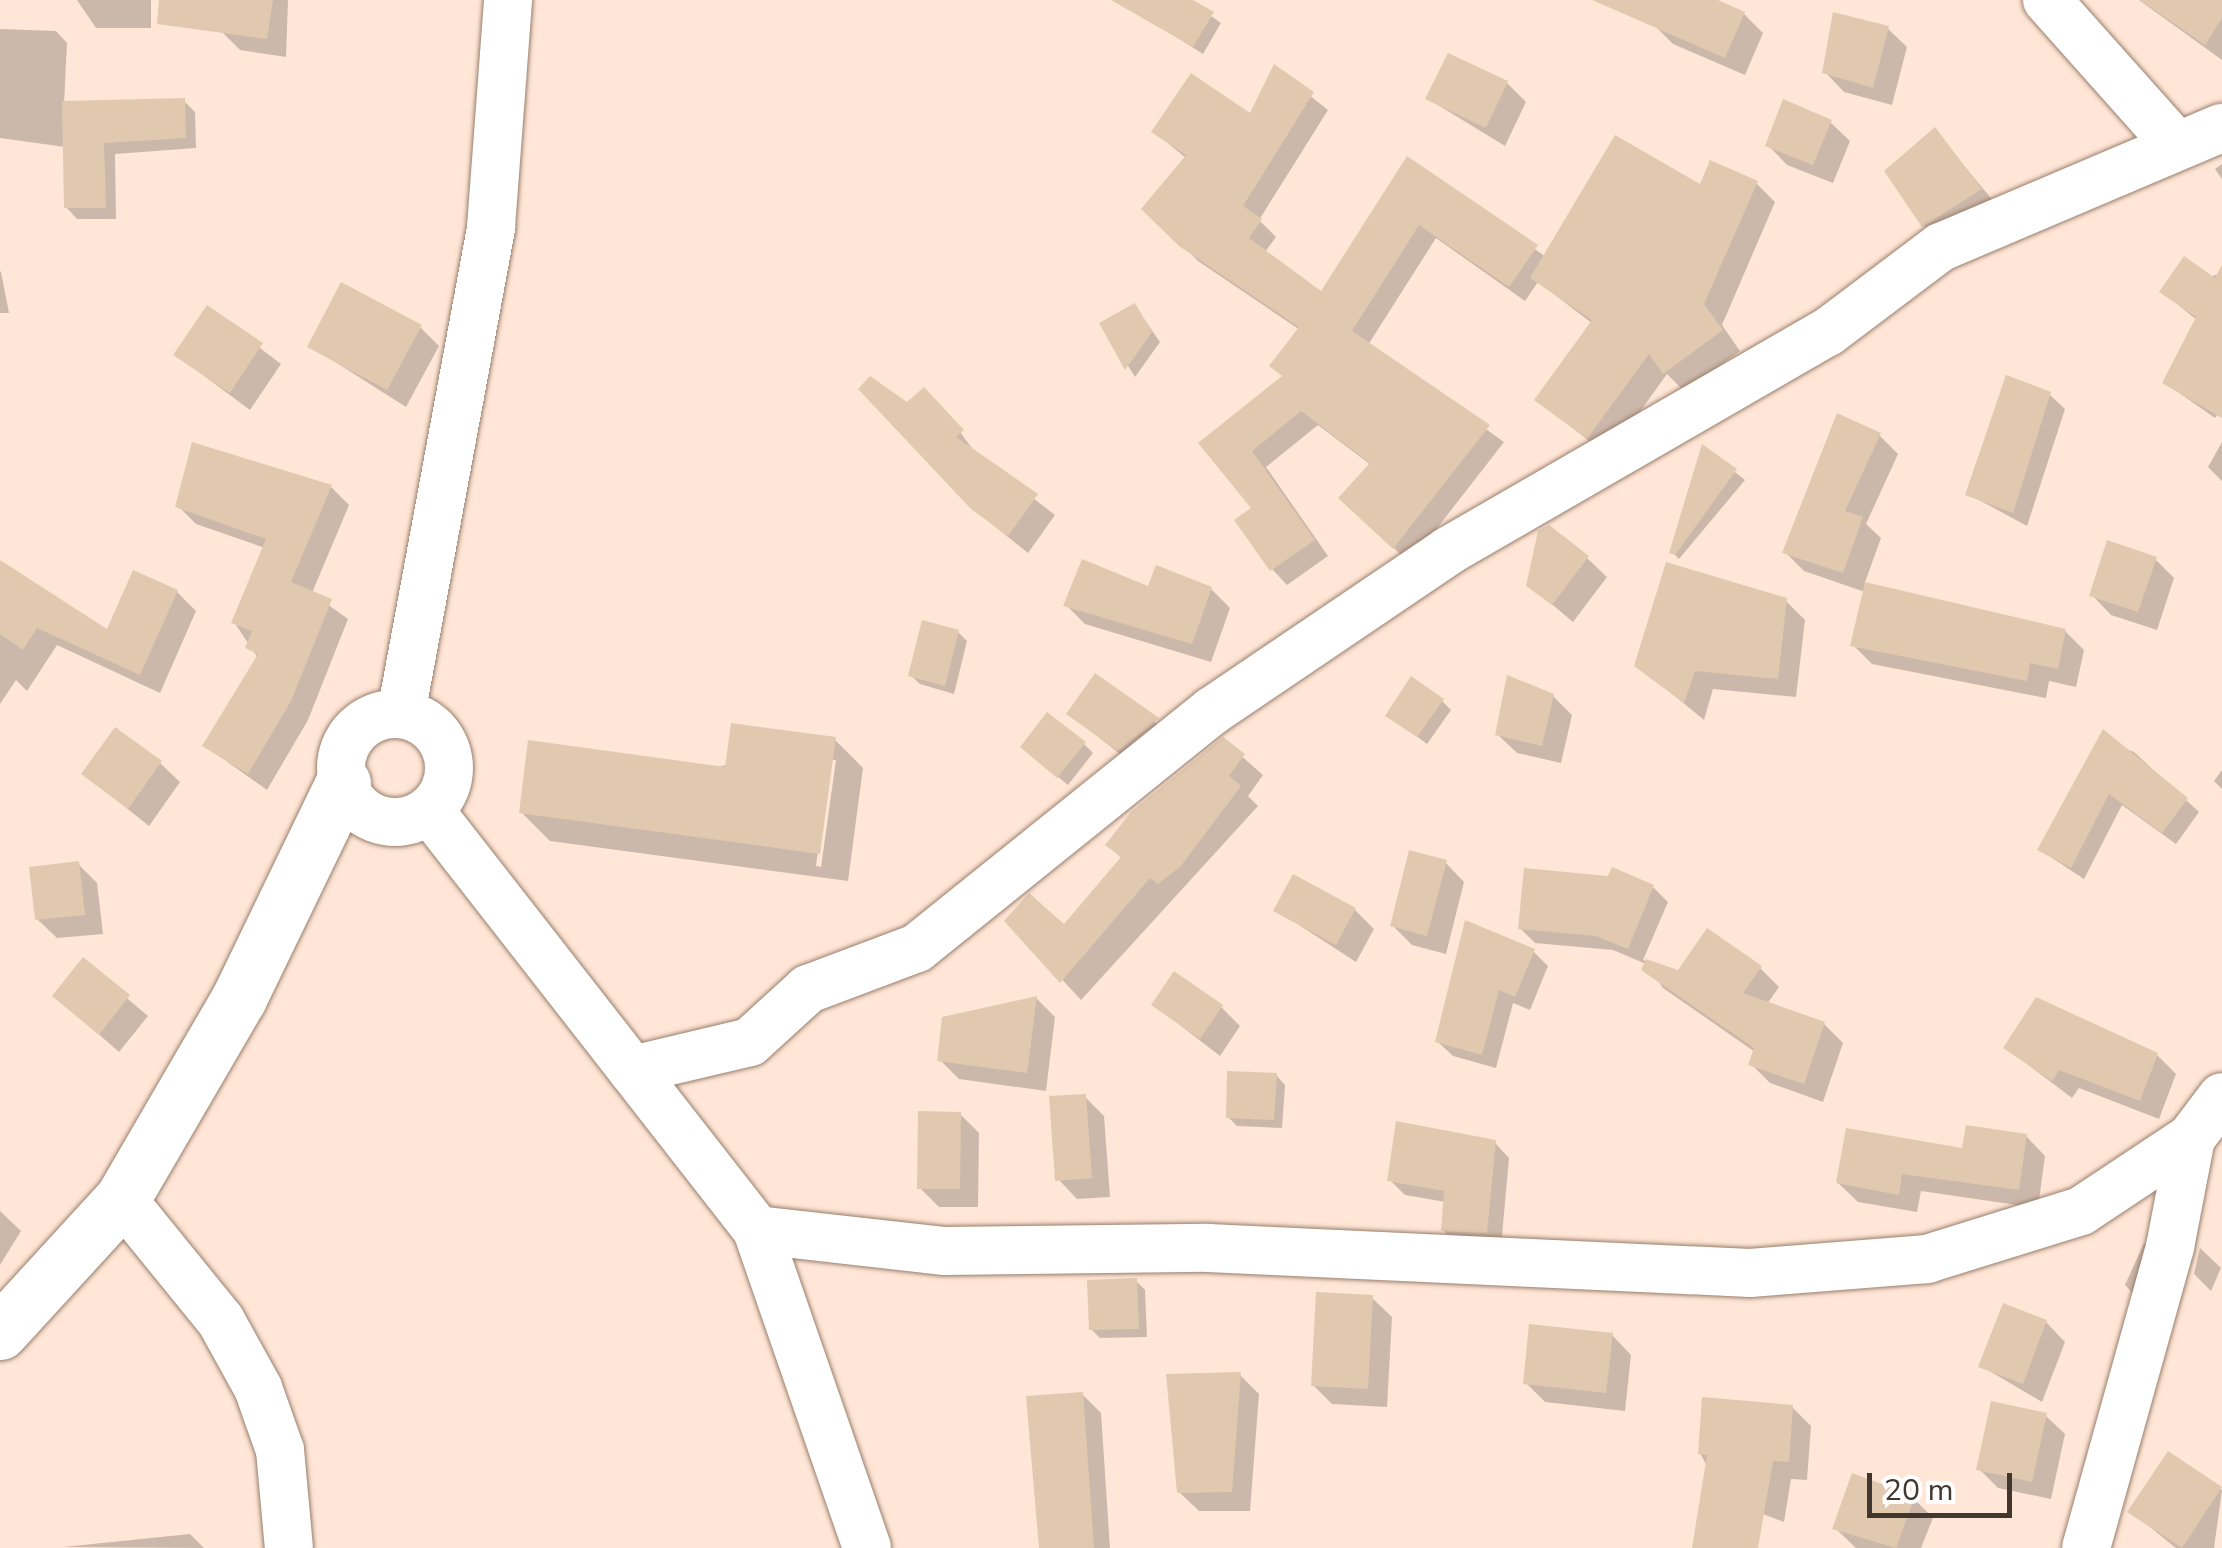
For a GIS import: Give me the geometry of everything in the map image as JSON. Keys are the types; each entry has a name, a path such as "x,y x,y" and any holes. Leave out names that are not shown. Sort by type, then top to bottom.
{"street":[{"path":"401,714 491,227 508,0"},
{"path":"2047,0 2176,145"},
{"path":"632,1070 750,1042 808,989 916,948 1212,711 1448,551 1828,332 1941,247 2222,128"},
{"path":"0,1332 122,1199 239,998 343,783 347,742 379,716 401,714 438,734 448,753 444,794 430,810 411,820 369,816 343,783"},
{"path":"430,810 757,1230 867,1548"},
{"path":"757,1230 945,1252 1208,1248 1750,1273 1927,1259 2081,1211 2191,1138 2222,1097"},
{"path":"2086,1548 2170,1247 2191,1138"},
{"path":"122,1199 220,1322 258,1388 280,1450 289,1548"}],"building":[{"path":"159,0 273,0 267,39 157,24"},
{"path":"1111,0 1193,0 1214,12 1193,47"},
{"path":"1592,0 1718,0 1745,12 1725,58"},
{"path":"2140,0 2222,0 2222,18 2205,45"},
{"path":"1833,12 1889,26 1873,88 1822,73"},
{"path":"1448,53 1508,81 1486,128 1425,99"},
{"path":"1274,64 1314,92 1243,206 1262,219 1249,238 1321,291 1407,156 1538,245 1509,287 1419,225 1352,331 1490,425 1393,549 1338,498 1370,463 1301,411 1252,451 1315,540 1270,571 1234,520 1251,508 1198,443 1282,376 1269,366 1299,327 1179,246 1141,209 1186,155 1151,132 1191,73 1250,113"},
{"path":"185,98 186,138 104,143 106,208 64,208 62,101"},
{"path":"1783,99 1832,120 1813,165 1765,146"},
{"path":"1935,127 1982,189 1922,227 1884,171"},
{"path":"1615,135 1700,184 1710,160 1758,181 1704,304 1723,330 1663,374 1649,354 1587,439 1534,400 1592,320 1530,278"},
{"path":"2184,256 2215,278 2222,265 2222,418 2162,383 2196,317 2159,292"},
{"path":"341,282 422,325 387,390 307,347"},
{"path":"1135,303 1152,332 1125,370 1099,323"},
{"path":"207,305 263,343 230,393 173,355"},
{"path":"2006,375 2051,392 2013,513 1965,495"},
{"path":"870,376 907,402 924,387 964,430 956,437 1038,494 1008,536 971,509 858,389"},
{"path":"1837,413 1881,433 1845,511 1863,517 1843,573 1782,553"},
{"path":"192,442 332,485 291,582 332,599 291,701 248,774 202,746 258,654 245,648 252,631 231,623 266,539 175,507"},
{"path":"1702,444 1737,469 1675,555 1669,553"},
{"path":"1549,525 1589,556 1552,605 1526,586 1538,531"},
{"path":"2107,540 2157,557 2138,612 2089,596"},
{"path":"1082,559 1148,586 1156,565 1212,587 1192,644 1063,606"},
{"path":"0,560 107,629 133,570 178,590 140,675 37,628 23,650 0,634"},
{"path":"1666,562 1787,598 1778,679 1695,671 1684,703 1634,666"},
{"path":"1865,582 2066,629 2058,669 2030,663 2027,681 1850,646"},
{"path":"922,620 959,630 945,686 908,676"},
{"path":"1095,673 1159,718 1118,751 1066,714"},
{"path":"1507,675 1554,694 1542,746 1495,735"},
{"path":"1411,676 1444,699 1417,737 1385,716"},
{"path":"1047,712 1086,742 1057,778 1020,747"},
{"path":"731,723 836,737 820,854 519,813 528,740 725,767"},
{"path":"115,727 162,761 128,809 81,774"},
{"path":"2103,729 2188,798 2162,833 2109,794 2071,868 2037,850"},
{"path":"1223,737 1245,754 1229,776 1241,786 1180,867 1158,884 1150,878 1060,983 1004,921 1029,893 1064,924 1121,857 1105,845 1131,812"},
{"path":"1409,850 1447,860 1427,936 1390,926"},
{"path":"79,861 85,915 35,920 29,867"},
{"path":"1612,867 1654,885 1628,949 1596,936 1518,929 1524,868 1608,876"},
{"path":"1293,874 1356,908 1336,945 1273,911"},
{"path":"1465,920 1535,949 1515,997 1499,990 1482,1055 1435,1042"},
{"path":"1707,928 1762,966 1743,993 1825,1022 1804,1084 1748,1065 1754,1048 1641,970 1646,959 1678,970"},
{"path":"83,957 130,995 99,1035 52,996"},
{"path":"1174,971 1223,1005 1200,1039 1151,1005"},
{"path":"1037,996 1027,1073 937,1061 942,1017"},
{"path":"2036,997 2158,1053 2140,1101 2059,1070 2052,1081 2003,1048"},
{"path":"1227,1071 1277,1073 1274,1120 1226,1118"},
{"path":"1086,1094 1092,1178 1055,1181 1049,1096"},
{"path":"918,1111 961,1112 960,1189 917,1189"},
{"path":"1396,1121 1496,1140 1487,1233 1441,1231 1444,1191 1387,1181"},
{"path":"1966,1125 2027,1134 2019,1190 1902,1174 1899,1195 1836,1183 1846,1128 1962,1148"},
{"path":"1137,1278 1139,1329 1089,1330 1087,1280"},
{"path":"1316,1292 1373,1295 1368,1389 1311,1386"},
{"path":"2003,1303 2047,1320 2023,1384 1978,1367"},
{"path":"1529,1324 1613,1333 1606,1393 1523,1384"},
{"path":"1241,1372 1232,1492 1177,1493 1166,1374"},
{"path":"1083,1392 1094,1548 1039,1548 1026,1396"},
{"path":"1702,1397 1793,1405 1789,1462 1773,1461 1758,1548 1692,1548 1707,1455 1698,1454"},
{"path":"1991,1401 2047,1413 2032,1482 1976,1470"},
{"path":"2168,1451 2222,1487 2182,1548 2127,1512"},
{"path":"1852,1473 1915,1496 1896,1548 1832,1529"}]}
